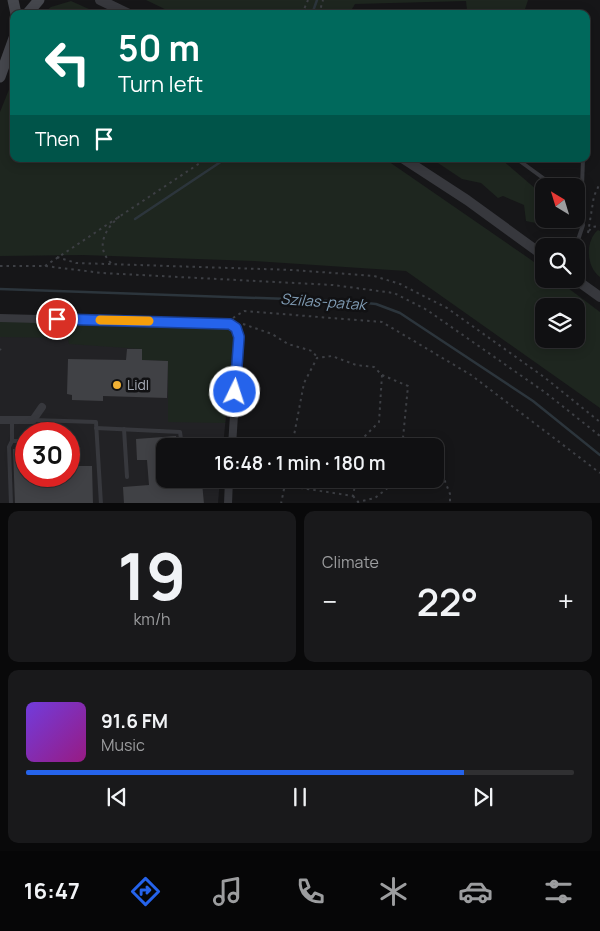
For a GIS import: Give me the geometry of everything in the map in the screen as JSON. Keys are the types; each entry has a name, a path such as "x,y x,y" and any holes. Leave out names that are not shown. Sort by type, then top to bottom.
{"main road":[{"path":"30,10 39,0"},
{"path":"0,77 10,49"}],"street":[{"path":"100,0 121,10"},
{"path":"409,162 467,200 535,249"},
{"path":"585,286 600,297"},
{"path":"0,318 230,324 239,337 233,438"},
{"path":"0,420 33,420 42,407"},
{"path":"228,503 229,488"}],"lane":[{"path":"521,162 543,178"},
{"path":"582,178 583,162"},
{"path":"580,238 582,228"},
{"path":"11,503 9,447 12,441 12,420"},
{"path":"33,420 96,422 101,503"},
{"path":"96,428 180,432 181,438"},
{"path":"124,429 127,477"}],"path":[{"path":"45,266 201,162"},
{"path":"589,231 594,196 600,183"},
{"path":"111,264 103,253 103,237 108,227 123,213"},
{"path":"573,238 582,233 587,234 592,227 600,226"},
{"path":"57,257 76,263 293,270 374,276 400,284 447,308 544,377 600,422"},
{"path":"0,266 45,266 102,273 334,285 394,293 427,310 546,393 600,436"},
{"path":"230,324 244,311 382,322 472,375 600,473"},
{"path":"230,324 246,324 288,344 312,351 318,358"},
{"path":"318,358 332,356 356,365 374,367 382,374 408,386 403,438"},
{"path":"294,438 304,383 318,358"},
{"path":"364,438 379,422 382,374"},
{"path":"444,479 450,494 450,503"},
{"path":"281,503 284,488"},
{"path":"298,488 353,496 358,502 375,498 388,488"},
{"path":"353,496 354,488"}],"shaded area":[{"path":"146,0 528,0 525,9 467,10 466,1 355,4 351,10 167,10"},
{"path":"71,1 91,10 47,10"},
{"path":"10,87 10,162 389,162 535,263 535,288 568,288 581,298 535,298 535,348 585,348 585,301 600,312 600,408 406,271 254,261 83,255 0,256 0,112"},
{"path":"436,162 504,162 535,188 535,223 526,221 524,205 503,196 498,198 481,183 462,179"},
{"path":"598,230 600,231 600,277 592,267 589,254 591,241"},
{"path":"0,321 231,331 234,337 224,438 156,438 156,488 219,488 218,503 0,503"},
{"path":"0,321 227,327 234,337 225,423 168,422 168,361 142,360 142,349 69,344 68,338 0,337"}],"building":[{"name":"Lidl","path":"127,349 142,349 142,360 168,361 167,398 103,396 103,401 72,400 72,395 67,394 68,359 126,360"},
{"path":"176,436 176,438 156,438 156,488 203,488 204,503 124,503 123,487 149,485 147,460 137,460 136,439"},
{"path":"13,449 15,449 15,487 80,487 80,466 92,466 93,503 15,503"}],"waterway":[{"path":"313,10 317,0"},
{"path":"135,219 220,162"},
{"name":"Szilas-patak","path":"0,289 346,301 376,304 400,313 533,401 600,455"}],"slow traffic":[{"path":"100,320 149,321"}],"place":[{"name":"Lidl","path":"117,385"}],"route":[{"path":"57,319 227,323 233,325 239,337 235,392"}]}
